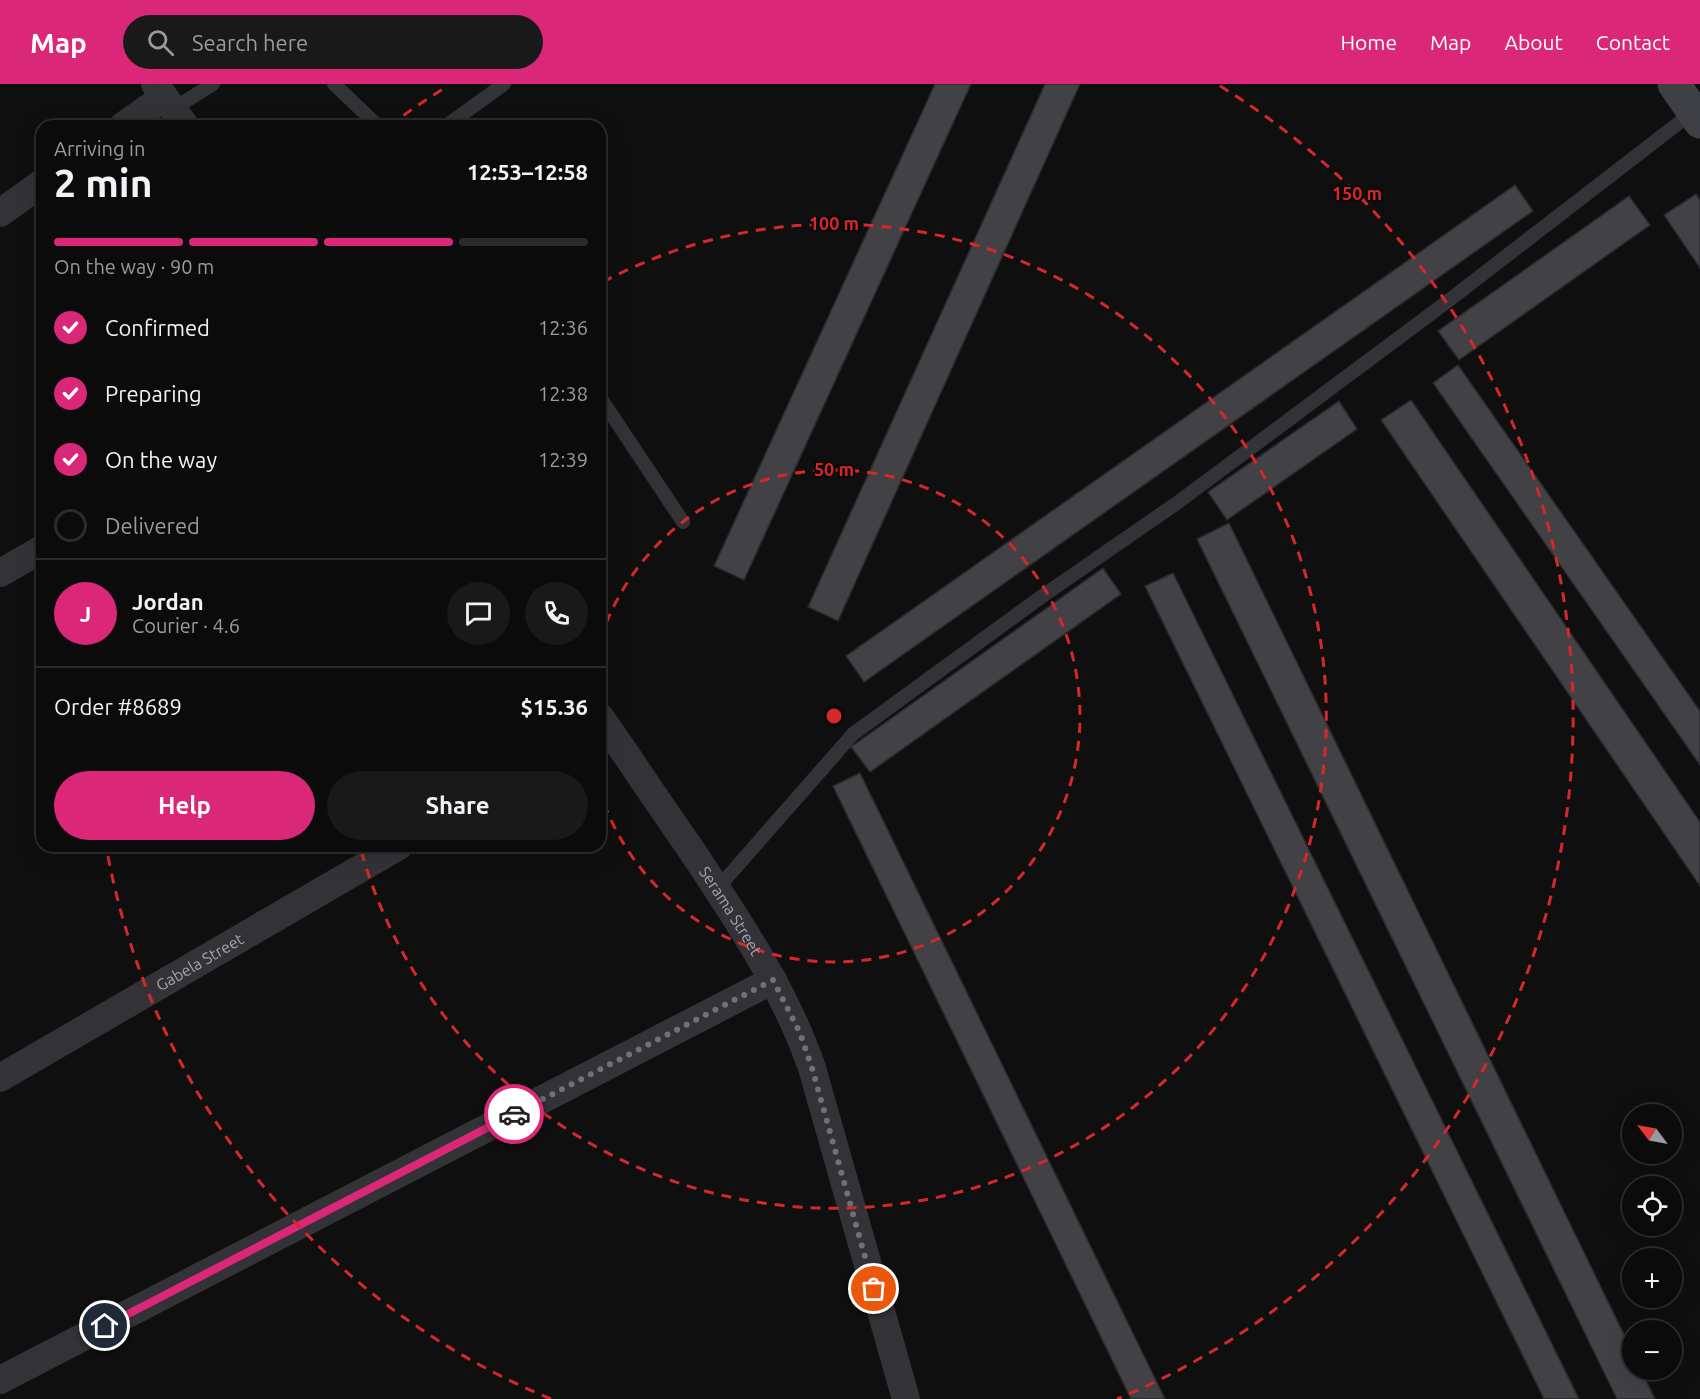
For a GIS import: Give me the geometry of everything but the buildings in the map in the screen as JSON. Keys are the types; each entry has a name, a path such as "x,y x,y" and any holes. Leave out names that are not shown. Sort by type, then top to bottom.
{"street":[{"path":"1674,84 1697,117"},
{"path":"136,120 169,104"},
{"path":"0,213 36,187"},
{"path":"0,573 36,552"},
{"name":"Serama Street","path":"606,730 717,889 773,980 800,1033 906,1399"},
{"name":"Gabela Street","path":"0,1078 389,852"},
{"path":"0,1380 773,980"}],"lane":[{"path":"169,104 213,84"},
{"path":"334,84 372,120"},
{"path":"454,120 504,84"},
{"path":"717,889 853,734 1041,597 1186,496 1697,117"},
{"path":"606,406 683,522"}],"way so far":[{"path":"514,1114 773,980 800,1033 812,1068 874,1289"}],"route":[{"path":"105,1326 514,1114"}]}
